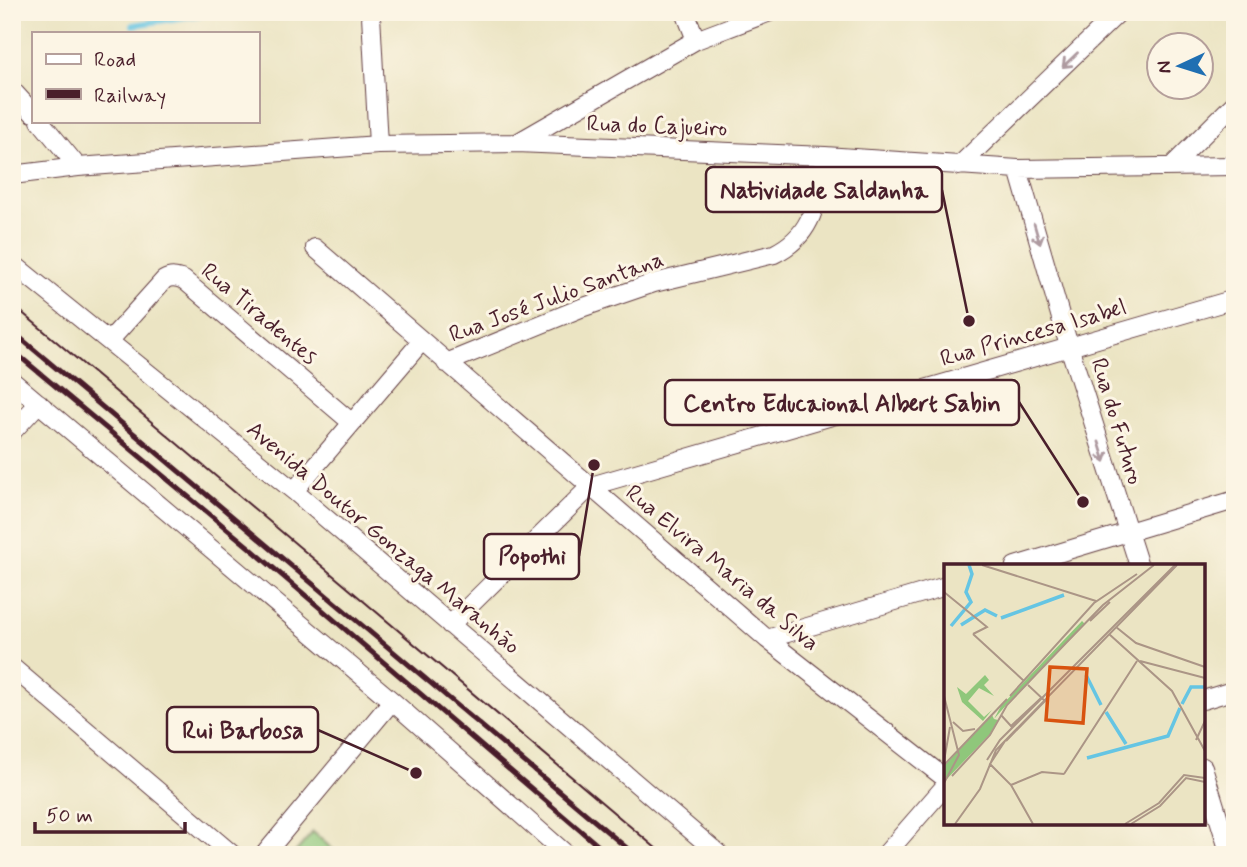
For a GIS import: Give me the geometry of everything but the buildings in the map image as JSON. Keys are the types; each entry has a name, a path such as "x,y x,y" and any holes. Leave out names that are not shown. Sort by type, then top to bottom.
{"street":[{"path":"373,12 371,15 379,145"},
{"path":"685,12 696,40"},
{"path":"517,143 696,40 770,12"},
{"path":"960,166 1119,12"},
{"path":"12,90 32,112"},
{"path":"1172,166 1235,103"},
{"path":"41,122 78,167"},
{"name":"Rua do Cajueiro","path":"12,175 78,167 379,145 517,143 825,156 1018,169 1235,166"},
{"name":"Rua José Julio Santana","path":"446,363 581,308 654,283 774,254 789,247 802,235 812,218 825,156"},
{"name":"Rua do Futuro","path":"1018,169 1069,346 1138,564"},
{"name":"Rua Elvira Maria da Silva","path":"314,248 767,639 944,777"},
{"name":"Avenida Doutor Gonzaga Maranhão","path":"12,263 293,491 720,855"},
{"name":"Rua Tiradentes","path":"110,340 164,280 169,277 184,280 351,422"},
{"name":"Rua Princesa Isabel","path":"450,625 591,486 1235,299"},
{"path":"293,491 421,342"},
{"path":"12,381 392,701 567,855"},
{"path":"12,432 39,403"},
{"path":"1022,564 1235,500"},
{"path":"767,639 944,587"},
{"path":"12,667 233,855"},
{"path":"1205,699 1235,690"},
{"path":"264,855 392,701"},
{"path":"1205,774 1230,855"},
{"path":"885,855 944,787"}],"green space":[{"path":"313,832 339,855 293,855"}],"waterway":[{"path":"133,25 218,12"}],"tram line":[{"path":"12,304 664,855"}],"railway":[{"path":"12,331 635,855"},
{"path":"12,350 250,548 609,855"}],"place":[{"name":"Natividade Saldanha","path":"969,321"},
{"name":"Popothi","path":"594,465"},
{"name":"Centro Educaional Albert Sabin","path":"1083,502"},
{"name":"Rui Barbosa","path":"416,773"}]}
